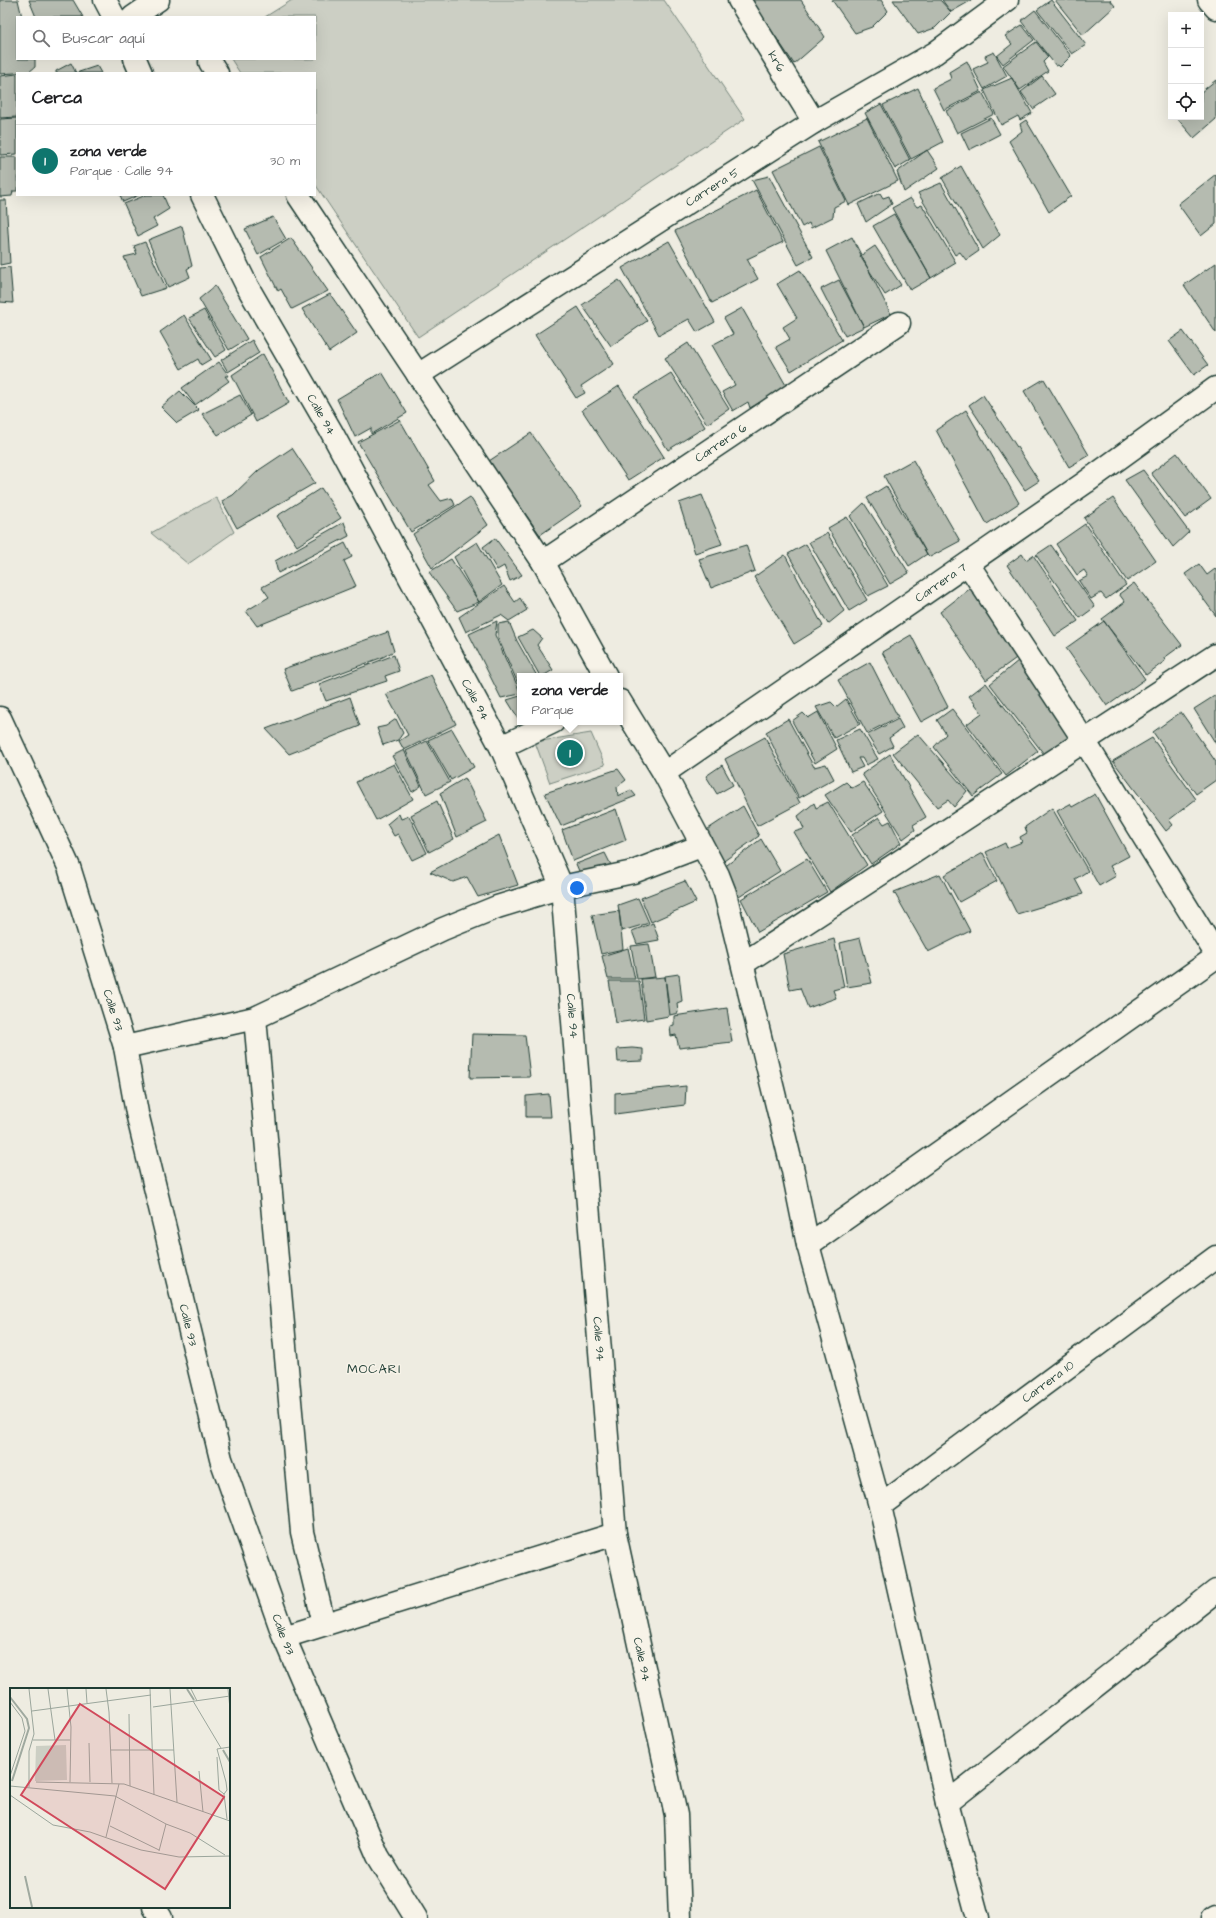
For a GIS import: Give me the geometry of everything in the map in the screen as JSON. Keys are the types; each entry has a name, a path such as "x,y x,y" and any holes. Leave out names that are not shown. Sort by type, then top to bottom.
{"street":[{"path":"105,0 113,16"},
{"path":"134,16 158,0"},
{"name":"kr6","path":"739,0 814,122"},
{"name":"Carrera 5","path":"418,375 814,122 935,54 1007,0"},
{"path":"1209,0 1216,8"},
{"path":"136,60 142,72"},
{"name":"Calle 94","path":"202,196 246,286 331,431 501,747 562,887 585,1187 616,1534 676,1815 680,1918"},
{"path":"299,196 543,562 604,673"},
{"name":"Carrera 6","path":"543,562 899,323"},
{"name":"Carrera 7","path":"664,773 1086,482 1216,388"},
{"path":"968,564 1085,742 1216,954"},
{"path":"744,963 1085,742 1216,655"},
{"path":"623,706 664,773 726,893 793,1171 808,1244 880,1506 947,1803 978,1918"},
{"name":"Calle 93","path":"0,718 69,867 125,1048 137,1113 221,1458 284,1638 378,1856 416,1918"},
{"path":"501,747 547,725"},
{"path":"125,1048 255,1018 443,929 497,906 562,887 633,872 701,846"},
{"path":"808,1244 1216,957"},
{"path":"255,1018 302,1532 324,1624"},
{"name":"Carrera 10","path":"880,1506 1216,1257"},
{"path":"284,1638 324,1624 616,1534"},
{"path":"947,1803 1216,1591"},
{"path":"155,1908 161,1918"}],"shaded area":[{"path":"292,0 664,0 745,119 418,337 316,185 316,72 239,72 232,60 316,60 316,16 267,16"},
{"path":"216,497 234,532 188,564 151,533"},
{"path":"591,733 605,765 550,783 535,742"}],"building":[{"path":"0,0 18,0 22,16 16,16 16,60 35,60 35,67 29,72 0,74"},
{"path":"29,0 73,0 82,16 36,16"},
{"path":"751,0 801,0 825,37 794,64"},
{"path":"832,0 881,0 888,11 872,27 855,33"},
{"path":"893,0 940,0 951,12 935,28 918,34"},
{"path":"942,0 972,0 951,12"},
{"path":"1051,0 1086,45 1072,54 1037,10"},
{"path":"1055,0 1110,0 1115,6 1083,35"},
{"path":"1035,10 1071,56 1060,67 1058,65 1056,66 1021,21"},
{"path":"1022,25 1034,40 1003,64 997,56 1012,44 1005,36"},
{"path":"1036,42 1048,57 1043,62 1048,71 1020,90 1003,66"},
{"path":"994,52 1007,76 984,89 973,69 988,62 985,56"},
{"path":"967,61 981,91 944,110 933,88 951,79 949,72"},
{"path":"71,63 76,72 56,72"},
{"path":"97,66 100,72 79,72"},
{"path":"16,74 16,117 0,118 0,76"},
{"path":"1042,76 1055,94 1033,109 1021,92"},
{"path":"1012,78 1032,113 1020,120 1018,116 1001,125 984,90"},
{"path":"1216,80 1216,119 1194,138 1179,120 1204,120 1204,90"},
{"path":"918,88 943,142 911,159 883,105"},
{"path":"982,92 994,114 957,133 946,111"},
{"path":"881,104 910,160 895,169 865,113"},
{"path":"16,118 16,154 0,155 0,119"},
{"path":"867,118 898,181 849,205 818,142"},
{"path":"991,118 1000,134 969,150 961,133"},
{"path":"1026,120 1071,196 1049,212 1009,141 1022,131 1020,124"},
{"path":"819,147 846,201 834,207 833,217 811,228 809,223 802,227 773,170"},
{"path":"927,150 939,168 904,192 897,172"},
{"path":"0,157 16,157 16,191 13,191 12,196 0,197"},
{"path":"961,166 1000,235 983,249 942,178"},
{"path":"1216,174 1216,224 1201,236 1178,204"},
{"path":"769,176 813,257 798,265 752,180"},
{"path":"941,183 979,251 966,260 960,252 955,255 918,193"},
{"path":"756,190 783,242 747,259 758,279 712,303 675,231"},
{"path":"880,193 883,198 889,196 892,204 866,222 858,204"},
{"path":"120,196 137,196 123,202"},
{"path":"144,196 163,196 169,209 153,219 157,226 138,236 124,204"},
{"path":"910,198 917,207 922,205 956,263 931,278 892,208"},
{"path":"0,200 6,200 10,263 0,265"},
{"path":"894,214 931,278 910,290 873,226"},
{"path":"273,217 286,239 258,255 245,229"},
{"path":"182,226 192,266 187,269 190,277 168,287 148,240"},
{"path":"852,237 891,314 864,327 826,251"},
{"path":"291,238 328,291 292,309 281,289 278,291 261,257"},
{"path":"669,241 715,322 697,332 689,319 659,335 622,268"},
{"path":"145,242 166,288 141,296 124,257 137,254 134,246"},
{"path":"875,246 901,285 885,295 860,256"},
{"path":"1216,263 1216,333 1184,285"},
{"path":"10,267 13,303 0,302 0,268"},
{"path":"800,270 842,340 791,371 776,347 790,339 783,327 797,318 777,284"},
{"path":"619,280 647,321 611,346 582,305"},
{"path":"839,280 864,327 845,336 821,289"},
{"path":"215,286 247,339 229,350 199,299"},
{"path":"330,294 357,333 329,352 302,309"},
{"path":"578,307 614,364 581,386 585,393 576,398 535,335"},
{"path":"742,308 787,387 750,408 748,402 733,411 722,392 735,385 712,345 733,334 724,318"},
{"path":"204,310 226,350 215,357 189,318"},
{"path":"184,315 211,359 201,365 198,359 181,369 160,332"},
{"path":"1183,331 1208,365 1194,375 1169,341"},
{"path":"252,340 259,353 228,372 221,360"},
{"path":"688,343 729,409 707,424 665,358"},
{"path":"263,354 289,403 256,422 232,375"},
{"path":"219,362 229,376 225,376 229,381 195,405 182,388"},
{"path":"382,372 407,413 371,434 371,428 355,437 337,399"},
{"path":"671,373 705,427 668,450 634,396"},
{"path":"1044,379 1089,455 1069,467 1024,391"},
{"path":"619,386 664,457 628,480 582,410"},
{"path":"180,391 199,410 177,423 161,407"},
{"path":"240,395 251,415 218,435 202,414"},
{"path":"983,395 1039,481 1025,490 969,405"},
{"path":"966,410 1019,503 987,524 936,430"},
{"path":"400,420 435,481 429,485 441,501 452,498 455,505 411,532 358,442"},
{"path":"531,433 582,506 540,535 489,461"},
{"path":"292,448 315,483 237,528 222,501 233,495 259,470"},
{"path":"1177,453 1211,499 1185,518 1151,473"},
{"path":"913,460 960,541 930,557 884,476"},
{"path":"1143,470 1189,532 1173,547 1125,480"},
{"path":"886,486 927,554 909,566 867,498"},
{"path":"321,488 341,518 297,546 277,516"},
{"path":"702,495 722,544 695,553 679,503"},
{"path":"470,497 488,525 432,568 413,534"},
{"path":"1113,498 1156,561 1127,581 1084,518"},
{"path":"864,503 909,573 890,584 850,516"},
{"path":"847,517 888,586 868,596 828,528"},
{"path":"344,522 349,536 278,573 275,561"},
{"path":"1085,524 1126,585 1106,599 1101,593 1091,599 1079,581 1088,576 1084,570 1077,575 1056,544"},
{"path":"827,533 867,600 849,611 809,542"},
{"path":"495,538 522,575 510,581 504,566 497,570 483,547"},
{"path":"477,542 502,585 479,602 454,557"},
{"path":"345,543 352,557 344,561 356,586 257,626 246,611 269,597 262,587"},
{"path":"806,544 844,611 828,624 788,554"},
{"path":"746,545 755,571 711,588 699,559"},
{"path":"1051,545 1095,607 1080,618 1036,555"},
{"path":"1022,554 1026,560 1033,555 1078,621 1055,636 1007,565"},
{"path":"785,555 823,626 794,644 754,577"},
{"path":"451,559 479,602 457,611 429,572"},
{"path":"1199,564 1207,575 1215,569 1216,570 1216,616 1185,574"},
{"path":"1134,583 1182,645 1164,658 1165,661 1146,675 1102,619 1125,602 1119,594"},
{"path":"504,586 515,602 520,598 527,610 509,621 501,615 466,632 459,617"},
{"path":"972,587 1019,656 986,680 940,612"},
{"path":"497,621 495,635 517,685 517,695 501,698 469,634"},
{"path":"1104,621 1145,679 1107,706 1066,648"},
{"path":"509,622 517,641 535,673 517,673 517,681 498,638 498,624"},
{"path":"533,630 542,638 537,645 553,670 548,673 538,673 518,637"},
{"path":"388,632 394,651 383,657 292,691 283,669"},
{"path":"911,635 948,707 921,722 882,652"},
{"path":"394,655 399,671 385,676 387,681 326,701 319,684"},
{"path":"1024,656 1078,736 1047,758 990,684"},
{"path":"870,662 898,717 867,733 838,680"},
{"path":"431,675 456,724 404,750 399,741 408,735 386,694"},
{"path":"986,683 1038,751 1006,776 967,724 982,713 969,696"},
{"path":"1216,695 1216,744 1194,709"},
{"path":"350,697 360,726 289,754 266,729"},
{"path":"517,697 517,716 507,700"},
{"path":"846,699 860,724 834,738 816,707 831,702 836,707"},
{"path":"952,709 1002,774 973,796 934,747 946,734 937,720"},
{"path":"818,712 837,749 815,763 792,721 803,713 808,718"},
{"path":"1181,712 1216,762 1216,780 1196,794 1153,732"},
{"path":"396,719 403,733 398,740 383,745 377,728 386,726"},
{"path":"788,719 814,767 826,764 834,779 799,798 766,732"},
{"path":"898,719 903,728 889,738 893,746 879,754 867,735"},
{"path":"452,729 474,767 451,780 428,740"},
{"path":"860,729 878,759 866,765 862,758 858,758 863,767 851,772 836,740"},
{"path":"918,734 967,791 954,807 948,800 937,807 893,753"},
{"path":"765,737 800,803 757,826 725,759"},
{"path":"1152,738 1196,799 1169,820 1173,825 1166,831 1113,761"},
{"path":"427,741 450,782 426,794 406,751"},
{"path":"404,750 421,786 412,792 392,756"},
{"path":"890,754 926,817 913,825 915,830 903,839 862,774"},
{"path":"394,764 413,799 376,820 356,782"},
{"path":"722,765 733,785 717,794 706,776"},
{"path":"618,769 626,780 617,787 618,796 631,790 636,796 561,826 545,793"},
{"path":"465,778 487,822 457,837 440,793"},
{"path":"846,782 852,788 863,782 883,811 851,832 825,795"},
{"path":"1095,794 1129,856 1110,866 1116,876 1099,886 1057,811 1070,804 1072,807"},
{"path":"437,801 454,839 429,852 411,815"},
{"path":"828,802 867,865 830,892 794,832 804,829 798,816 814,803 816,808"},
{"path":"743,806 759,836 721,863 702,833"},
{"path":"1052,808 1088,871 1075,879 1083,894 1017,914 986,852 1005,843 1007,848 1022,842 1020,837 1027,833 1025,827"},
{"path":"616,809 626,840 573,861 562,830"},
{"path":"399,814 401,819 409,816 427,853 412,860 398,834 394,836 387,824"},
{"path":"879,817 884,824 890,821 901,843 871,864 852,835"},
{"path":"499,835 518,885 478,897 467,877 453,882 430,872"},
{"path":"761,839 780,871 739,897 723,868"},
{"path":"605,853 611,865 582,878 576,864"},
{"path":"983,853 997,881 959,902 944,875"},
{"path":"807,859 827,892 758,932 741,899"},
{"path":"940,874 970,931 928,952 894,892"},
{"path":"685,881 696,902 651,922 641,898"},
{"path":"638,898 649,923 622,931 618,905"},
{"path":"619,911 623,949 601,954 592,915"},
{"path":"653,923 659,940 637,944 632,931"},
{"path":"860,938 872,983 847,987 840,943"},
{"path":"834,939 844,987 833,990 836,998 808,1008 800,988 790,990 783,954"},
{"path":"649,944 655,977 637,979 631,946"},
{"path":"628,948 635,979 608,979 602,956"},
{"path":"679,974 682,1001 677,1003 678,1013 670,1015 665,976"},
{"path":"665,977 669,1016 646,1020 641,979"},
{"path":"609,981 639,981 644,1019 616,1023"},
{"path":"727,1008 732,1042 679,1048 676,1035 671,1036 670,1026 674,1025 674,1016"},
{"path":"472,1034 525,1035 530,1077 470,1078"},
{"path":"617,1049 643,1049 643,1061 618,1062"},
{"path":"686,1086 685,1105 615,1114 615,1093"},
{"path":"549,1094 551,1117 526,1117 526,1096"}],"place":[{"name":"zona verde","path":"570,753"}],"district":[{"name":"MOCARI","path":"374,1369"}]}
